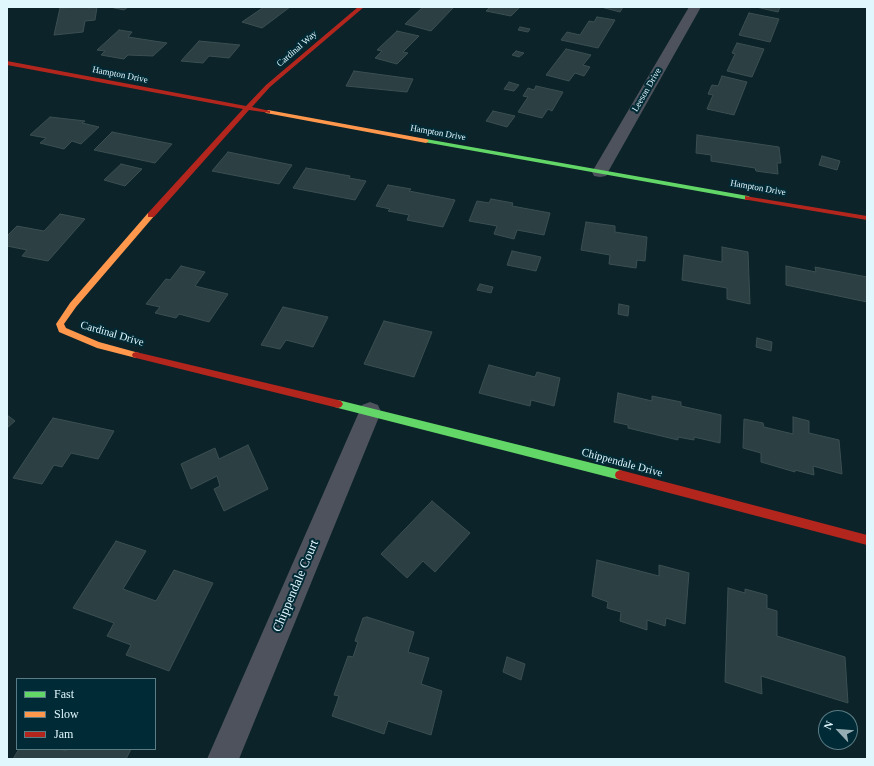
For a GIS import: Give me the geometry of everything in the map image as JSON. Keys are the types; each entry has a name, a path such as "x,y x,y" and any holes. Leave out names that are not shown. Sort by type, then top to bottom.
{"street":[{"name":"Cardinal Way","path":"247,108 268,86 361,7"},
{"name":"Leeson Drive","path":"600,172 695,7"},
{"name":"Hampton Drive","path":"7,63 600,172 867,218"},
{"name":"Cardinal Drive","path":"247,108 134,233 73,305 64,317 60,327 74,337 97,345 370,412"},
{"name":"Chippendale Drive","path":"370,412 867,540"},
{"name":"Chippendale Court","path":"223,759 370,412"}],"building":[{"path":"89,7 88,8 97,7 95,20 85,21 83,32 54,35 60,8"},
{"path":"110,7 128,7 124,10"},
{"path":"264,7 290,7 262,28 242,22"},
{"path":"423,7 453,8 431,31 405,24"},
{"path":"490,7 519,8 511,16 486,11"},
{"path":"601,7 623,7 620,12"},
{"path":"756,7 780,7 778,12"},
{"path":"749,13 779,19 770,42 739,35"},
{"path":"597,17 615,20 598,48 561,40 567,32 580,35 589,21 594,22"},
{"path":"520,27 530,29 528,32 518,30"},
{"path":"119,30 132,32 128,37 167,43 153,56 128,55 124,59 101,55 105,51 97,50"},
{"path":"397,31 419,36 403,52 408,53 397,64 375,58 382,51 377,50"},
{"path":"199,41 240,45 229,58 209,56 203,63 181,61"},
{"path":"737,43 764,49 752,77 727,71 735,54 732,53"},
{"path":"566,49 591,55 583,65 590,67 584,76 575,73 569,81 546,75"},
{"path":"516,51 524,53 519,57 512,55"},
{"path":"354,71 413,79 407,92 346,86"},
{"path":"722,76 747,82 734,115 707,109 713,95 708,94 712,85 718,86"},
{"path":"509,82 519,85 514,91 504,89"},
{"path":"536,86 563,92 552,111 548,109 542,118 518,112 528,97 523,96 528,88 534,90"},
{"path":"493,111 515,116 507,127 486,121"},
{"path":"50,117 85,121 82,123 99,127 81,144 72,141 64,149 40,143 46,138 30,135"},
{"path":"112,132 172,144 155,163 94,150"},
{"path":"697,135 779,147 781,163 777,163 778,174 756,171 755,168 711,161 711,155 696,153"},
{"path":"228,152 292,165 279,184 212,171"},
{"path":"822,156 840,161 837,170 819,165"},
{"path":"121,164 142,169 125,186 104,180"},
{"path":"306,168 350,176 349,178 366,181 355,200 293,188"},
{"path":"388,185 411,189 409,191 455,200 443,227 407,220 409,215 388,211 390,209 376,206"},
{"path":"491,199 513,203 512,206 550,213 544,235 517,230 514,239 494,234 497,226 469,221 477,201 489,203"},
{"path":"60,214 85,219 48,261 22,256 27,250 7,246 7,236 17,226 44,231"},
{"path":"586,222 615,226 615,232 647,237 645,261 637,260 636,268 609,264 610,255 581,250"},
{"path":"722,247 748,252 750,304 727,299 727,288 682,280 684,255 722,262"},
{"path":"512,251 541,257 536,271 507,265"},
{"path":"181,266 205,272 195,286 228,294 209,322 179,314 176,318 155,313 160,307 146,304 166,279 170,280"},
{"path":"786,266 816,272 815,267 867,277 867,302 786,285"},
{"path":"480,284 493,287 491,293 477,290"},
{"path":"619,304 629,306 628,316 618,314"},
{"path":"283,307 328,317 313,347 286,340 280,349 261,345"},
{"path":"384,321 432,332 414,377 364,364"},
{"path":"757,338 772,342 771,351 756,347"},
{"path":"489,365 535,377 537,372 560,378 554,406 531,400 530,406 479,393"},
{"path":"618,393 652,401 652,396 681,402 681,406 721,415 720,443 694,437 694,440 678,437 678,440 628,428 628,425 614,422"},
{"path":"7,415 15,421 7,428"},
{"path":"793,417 809,421 809,433 839,440 842,474 813,466 814,475 795,470 795,472 761,462 761,453 743,448 744,419 763,423 764,427 793,434"},
{"path":"53,418 114,431 98,459 71,453 62,467 54,465 42,484 13,478"},
{"path":"248,445 268,489 224,511 214,489 220,486 217,476 191,489 181,464 215,448 219,459"},
{"path":"432,501 470,533 435,572 423,561 407,578 381,554"},
{"path":"116,541 146,551 123,589 156,601 174,570 213,583 169,671 126,655 131,645 107,636 114,623 73,608"},
{"path":"597,560 659,576 659,565 689,573 685,624 666,618 665,626 647,620 647,630 620,621 621,612 607,608 608,602 592,596"},
{"path":"728,588 745,593 745,589 767,595 767,608 777,611 777,636 845,657 848,703 761,676 762,694 725,682"},
{"path":"367,617 414,632 408,652 429,658 421,684 442,691 431,735 388,721 384,734 332,716 339,696 334,695 348,656 353,657 358,642 355,641 363,618"},
{"path":"507,657 525,664 521,680 503,672"},
{"path":"18,750 130,750 126,759 13,759"}],"traffic: fast":[{"path":"426,141 748,198"},
{"path":"338,404 620,475"}],"traffic: slow":[{"path":"268,112 426,141"},
{"path":"136,355 97,345 62,330 60,324 73,305 151,215"}],"traffic: jam":[{"path":"151,215 268,86 361,7"},
{"path":"7,63 268,112"},
{"path":"748,198 867,218"},
{"path":"136,355 338,404"},
{"path":"620,475 867,540"}]}
